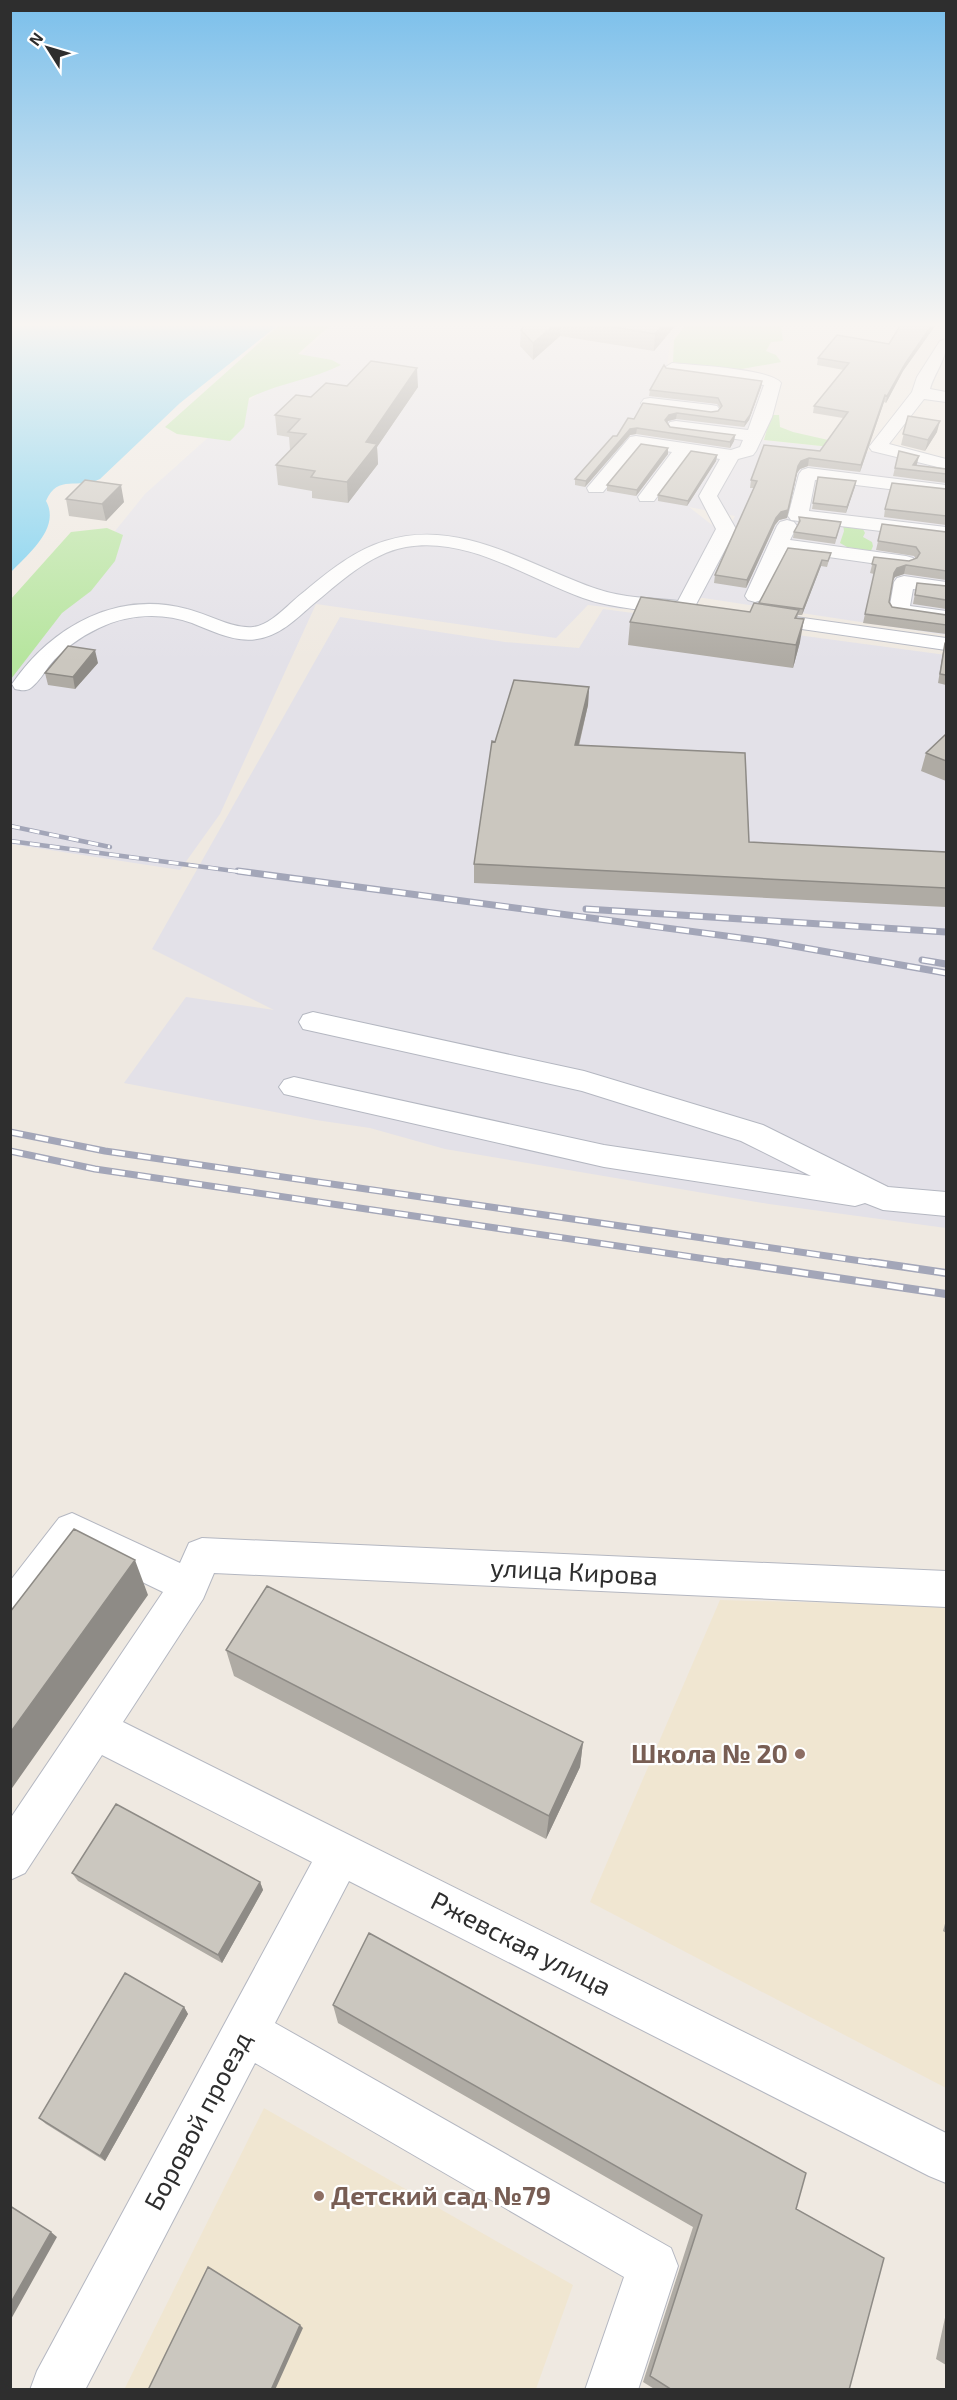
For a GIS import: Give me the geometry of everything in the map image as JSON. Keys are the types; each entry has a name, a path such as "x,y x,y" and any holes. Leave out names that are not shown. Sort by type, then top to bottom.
{"street":[{"path":"596,488 628,440 731,455 747,451 754,438"},
{"path":"885,438 878,447 946,464"},
{"path":"647,497 684,448"},
{"path":"685,608 726,529 708,496 731,455"},
{"path":"798,516 803,500 801,495 808,474 946,490"},
{"path":"755,596 789,521 798,516 946,533"},
{"path":"911,529 899,611 946,617"},
{"path":"23,684 44,658 65,638 91,622 147,609 186,614 238,631 255,633 268,628 333,578 371,553 406,541 432,540 479,549 614,601 709,611"},
{"path":"778,544 905,572 946,588"},
{"path":"745,616 946,644"},
{"path":"313,1022 584,1081 752,1133 883,1198"},
{"path":"294,1087 604,1156 883,1198 946,1204"},
{"path":"10,1613 72,1530 196,1570 96,1730 10,1858"},
{"name":"улица Кирова","path":"196,1570 946,1589"},
{"name":"Ржевская улица","path":"96,1730 946,2159"},
{"name":"Боровой проезд","path":"56,2390 341,1852"},
{"path":"246,2032 653,2266 611,2390"}],"shaded area":[{"path":"208,438 761,438 761,440 875,452 946,466 946,635 697,597 735,516 689,507 716,528 704,559 689,579 678,603 634,597 623,609 588,605 556,638 316,604 220,814 180,870 11,844 10,661 145,494"},
{"path":"603,609 946,655 946,1228 769,1204 445,1149 370,1128 316,1120 124,1083 186,997 274,1010 152,949 340,617 505,642 579,648"},
{"name":"Школа № 20","path":"720,1600 946,1606 946,2088 590,1902"},
{"name":"Детский сад №79","path":"264,2108 573,2285 536,2389 124,2390"}],"green space":[{"path":"207,438 233,438 230,441"},
{"path":"765,438 819,438 859,447 859,450 764,440"},
{"path":"843,525 862,527 865,533 863,537 872,542 871,551 847,547 840,543 844,531"},
{"path":"107,528 123,535 115,561 91,591 62,613 11,679 11,599 71,532"}],"water":[{"path":"11,438 143,438 100,479 63,485 51,492 46,501 50,511 46,531 34,549 11,572"}],"building":[{"path":"302,438 369,438 366,442 377,444 347,482 311,477 315,471 276,465"},
{"path":"611,438 622,438 586,481 575,479"},
{"path":"703,438 733,438 730,442"},
{"path":"829,438 870,438 861,465 809,458 801,461 788,510 781,512 776,518 747,580 715,575 757,481 751,480 764,445 820,451"},
{"path":"641,444 668,448 637,490 607,485"},
{"path":"691,451 717,455 688,501 658,495"},
{"path":"899,451 919,456 913,465 946,469 946,474 895,468"},
{"path":"818,477 856,481 847,507 813,503"},
{"path":"85,480 121,485 102,504 66,499"},
{"path":"892,483 946,489 946,516 885,509"},
{"path":"799,517 841,522 836,538 794,532 800,521"},
{"path":"882,524 946,532 946,571 906,565 897,568 889,602 892,607 946,615 946,625 865,614 876,565 872,564 874,557 909,561 917,558 920,553 916,547 878,541"},
{"path":"788,548 831,553 828,561 822,560 803,609 759,603"},
{"path":"917,583 946,586 946,600 915,595"},
{"path":"641,597 750,612 754,603 799,610 795,618 804,619 796,645 630,622"},
{"path":"946,642 946,675 940,674"},
{"path":"68,646 95,650 73,677 45,673"},
{"path":"514,680 589,687 575,745 745,753 749,842 946,852 946,888 474,864 492,741 495,742"},
{"path":"945,735 946,761 926,753"},
{"path":"74,1529 135,1560 10,1733 10,1612"},
{"path":"267,1586 583,1742 549,1816 226,1650"},
{"path":"116,1804 260,1882 218,1955 72,1873"},
{"path":"369,1933 806,2173 796,2209 884,2258 849,2390 672,2390 650,2376 702,2215 333,2005"},
{"path":"125,1973 184,2007 100,2156 39,2118"},
{"path":"10,2206 51,2232 10,2304"},
{"path":"208,2267 300,2325 271,2390 148,2390"}],"railway":[{"path":"10,826 110,847"},
{"path":"10,841 249,873"},
{"path":"238,871 771,942 946,973"},
{"path":"586,909 946,932"},
{"path":"922,960 946,964"},
{"path":"10,1132 105,1151 882,1264"},
{"path":"10,1151 95,1169 740,1264"},
{"path":"729,1262 946,1294"},
{"path":"871,1262 946,1273"}],"place":[{"name":"Школа № 20","path":"800,1754"},
{"name":"Детский сад №79","path":"319,2196"}]}
